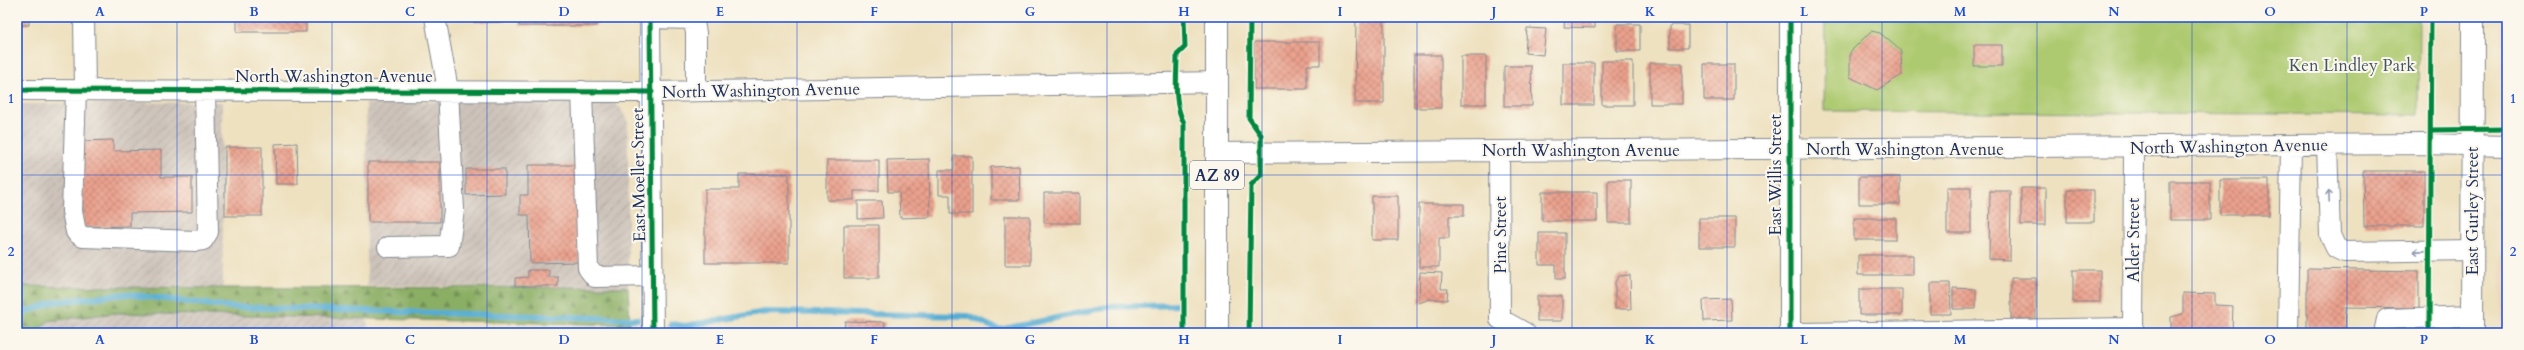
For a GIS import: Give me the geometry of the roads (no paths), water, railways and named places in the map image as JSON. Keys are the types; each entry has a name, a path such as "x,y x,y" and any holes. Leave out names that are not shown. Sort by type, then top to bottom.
{"main road":[{"name":"AZ 89","path":"1217,17 1217,333"},
{"name":"East Gurley Street","path":"2472,325 2473,17"}],"street":[{"path":"84,17 81,90 72,211 76,232 83,237 203,240 208,232 205,90"},
{"path":"388,247 449,246 454,210 448,90 435,17"},
{"path":"650,17 693,18 696,33 696,91"},
{"name":"East Moeller Street","path":"650,17 652,92 653,333"},
{"name":"East Willis Street","path":"1790,17 1790,333"},
{"name":"North Washington Avenue","path":"17,90 448,90 652,92 1217,82"},
{"path":"582,91 588,268 595,276 653,276"},
{"path":"2327,145 2330,235 2336,248 2344,252 2472,250"},
{"name":"North Washington Avenue","path":"1217,153 2327,145 2507,146"},
{"path":"2288,333 2291,146"},
{"name":"Alder Street","path":"2133,330 2134,147"},
{"name":"Pine Street","path":"1499,151 1500,318 1525,333"},
{"path":"2384,333 2387,319 2472,325"},
{"path":"1800,333 2133,330"}],"waterway":[{"path":"17,315 54,302 125,294 231,307 637,319"},
{"path":"671,324 685,326 765,312 968,316 999,330 1107,307 1179,305"}],"park label":[{"name":"Ken Lindley Park","path":"2352,65"}]}
